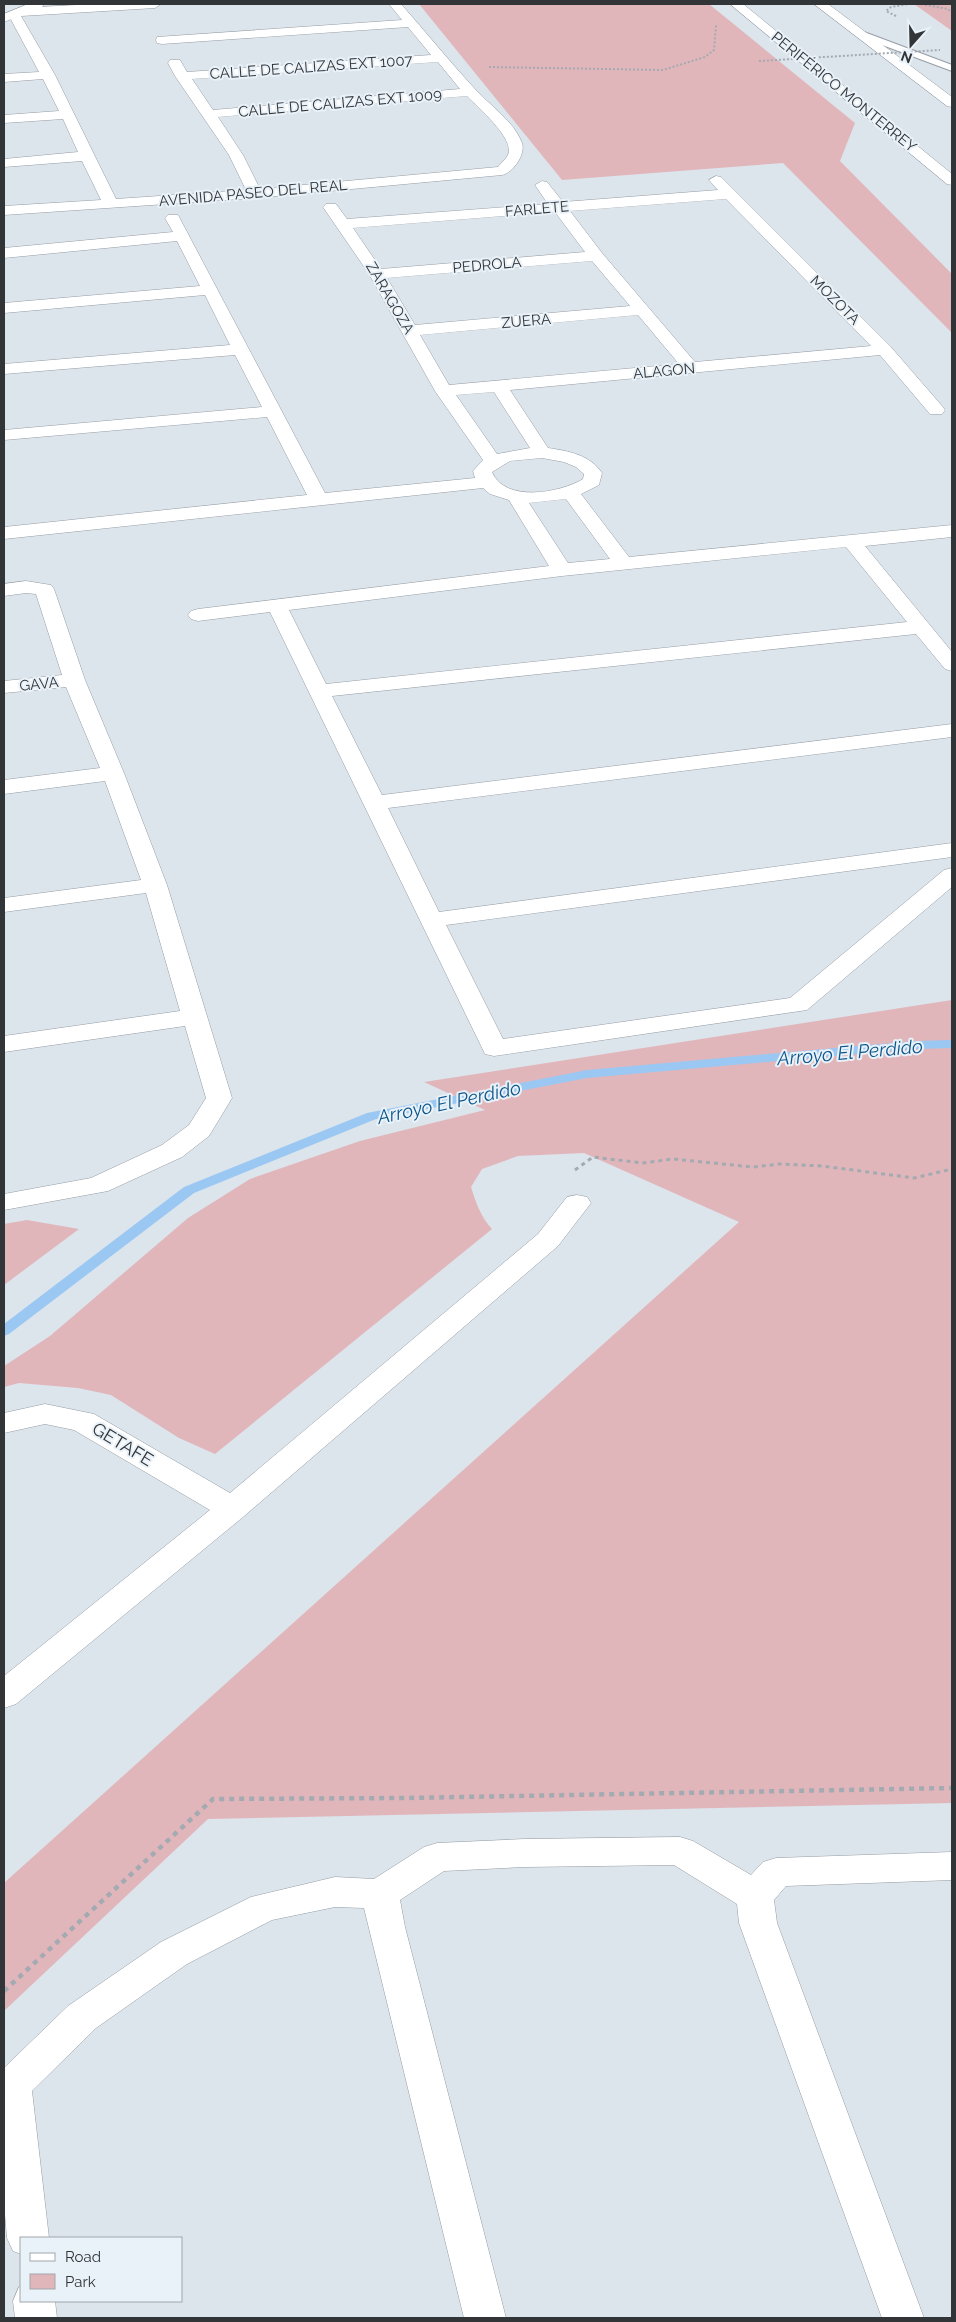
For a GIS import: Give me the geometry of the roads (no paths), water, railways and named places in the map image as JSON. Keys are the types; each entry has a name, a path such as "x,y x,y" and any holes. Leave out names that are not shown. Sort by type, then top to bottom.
{"main road":[{"path":"9,11 38,4"},
{"path":"9,11 155,4"},
{"path":"395,4 470,92"},
{"name":"PERIFÉRICO MONTERREY","path":"736,4 952,181"},
{"path":"820,4 952,103"},
{"path":"9,11 48,75 111,205"},
{"path":"162,40 411,23"},
{"path":"152,26 182,76 210,114 236,155 255,194"},
{"name":"CALLE DE CALIZAS EXT 1007","path":"182,76 440,58"},
{"path":"4,78 48,75"},
{"name":"CALLE DE CALIZAS EXT 1009","path":"210,114 470,92"},
{"name":"AVENIDA PASEO DEL REAL","path":"4,211 255,194 502,171 515,155 516,145 511,134 470,92"},
{"path":"4,119 68,114"},
{"path":"4,163 88,156"},
{"name":"MOZOTA","path":"711,176 884,350 936,410"},
{"path":"542,185 596,256 691,368"},
{"name":"FARLETE","path":"345,224 729,194"},
{"name":"ZARAGOZA","path":"331,207 345,224 377,274 444,392 493,461"},
{"path":"173,218 318,498"},
{"path":"4,253 182,236"},
{"name":"PEDROLA","path":"377,274 596,256"},
{"path":"4,308 210,290"},
{"name":"ZUERA","path":"409,331 643,310"},
{"path":"4,369 241,349"},
{"name":"ALAGON","path":"444,392 884,350"},
{"path":"499,386 542,453"},
{"path":"4,435 273,411"},
{"path":"4,533 318,498 486,482 499,490 515,495 544,497 571,493 584,488 592,481 593,473 588,466 576,460 542,453 507,456 493,461 482,471 486,482"},
{"path":"571,493 624,564"},
{"path":"515,495 562,570"},
{"path":"198,615 562,570 952,531"},
{"path":"850,541 952,665"},
{"path":"4,590 26,587 44,589 74,680 113,773 155,884 219,1098 199,1130 172,1151 98,1185 4,1202"},
{"path":"277,605 494,1048 798,1005 952,875"},
{"path":"319,691 921,627"},
{"name":"GAVA","path":"4,687 74,680"},
{"path":"374,803 952,730"},
{"path":"4,787 113,773"},
{"path":"431,920 952,850"},
{"path":"4,906 155,884"},
{"path":"4,1044 195,1017"},
{"path":"4,1695 232,1509 548,1240 577,1204"},
{"name":"GETAFE","path":"4,1423 45,1414 83,1421 232,1509"},
{"path":"28,2237 8,2089 82,2017 174,1953 264,1907 335,1892 380,1894 438,1857 524,1853 680,1851 755,1896"},
{"path":"902,2318 758,1923 755,1896 776,1872 952,1866"},
{"path":"380,1894 386,1927 485,2318"},
{"path":"34,2302 36,2318"}],"lane":[{"path":"861,34 952,68"}],"waterway":[{"name":"Arroyo El Perdido","path":"4,1331 189,1190 372,1116 587,1074 915,1045 952,1044"}]}
